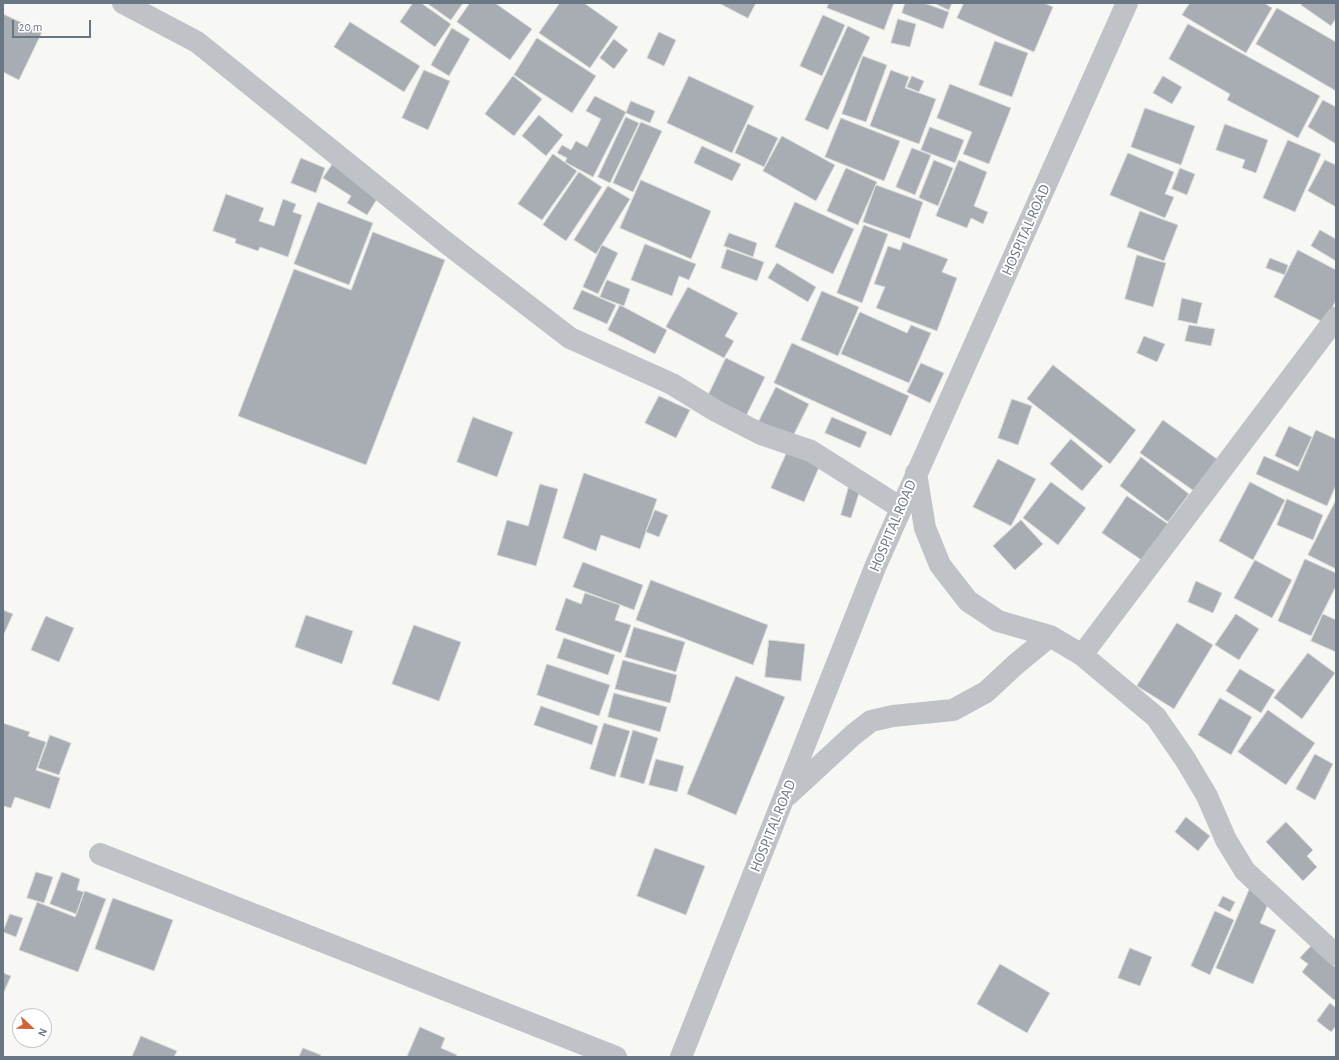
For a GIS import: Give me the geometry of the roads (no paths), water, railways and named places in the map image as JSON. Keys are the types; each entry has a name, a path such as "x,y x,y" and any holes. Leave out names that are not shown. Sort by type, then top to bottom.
{"street":[{"path":"123,3 197,42 444,241 570,338 672,384 716,411 760,434 811,451 901,508"},
{"name":"HOSPITAL ROAD","path":"681,1057 876,565 1127,3"},
{"path":"1082,655 1336,318"},
{"path":"916,473 925,528 940,565 968,601 998,621 1050,636 1082,655 1156,717 1185,759 1207,796 1226,840 1245,871 1336,955"},
{"path":"783,799 853,735 871,721 893,716 953,710 986,692 1015,664 1050,636"},
{"path":"100,854 616,1057"}]}
